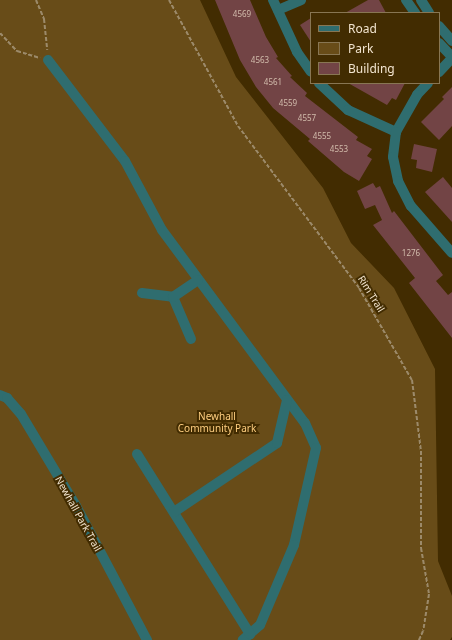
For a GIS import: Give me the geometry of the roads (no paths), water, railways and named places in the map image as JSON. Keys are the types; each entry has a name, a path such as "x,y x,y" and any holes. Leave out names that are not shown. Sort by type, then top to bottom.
{"street":[{"path":"273,0 298,52 310,70"},
{"path":"278,10 301,0"},
{"path":"406,0 414,12"},
{"path":"421,0 428,12"},
{"path":"440,27 452,41"},
{"path":"440,44 452,58 440,71"},
{"path":"48,60 125,161 162,230 305,423 316,448 294,545 260,625 247,637 174,512 137,454"},
{"path":"320,84 348,110 396,132"},
{"path":"427,84 417,95 396,132 393,157 398,181 411,206 452,253"},
{"path":"142,293 173,297 198,280"},
{"path":"173,297 192,339"},
{"name":"Newhall Park Trail","path":"0,395 7,398 21,414 76,506 147,640"},
{"path":"174,512 277,443 287,400"}],"park label":[{"name":"Newhall Community Park","path":"217,422"}]}
